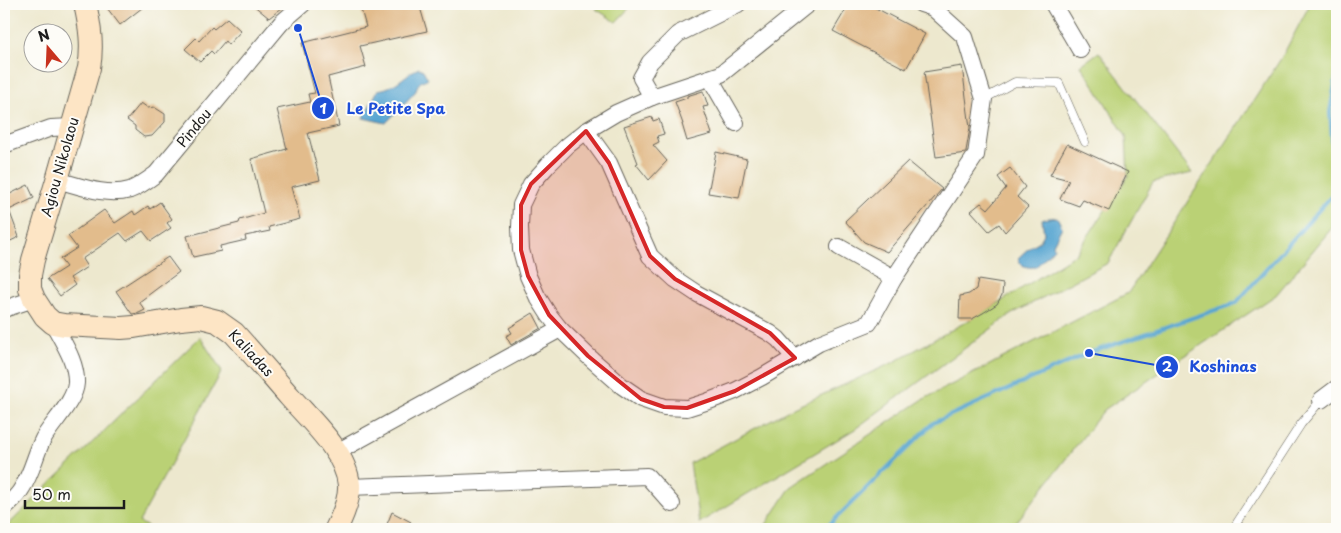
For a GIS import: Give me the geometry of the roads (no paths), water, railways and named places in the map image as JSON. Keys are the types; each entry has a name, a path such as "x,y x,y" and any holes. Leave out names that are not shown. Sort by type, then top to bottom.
{"street":[{"name":"Agiou Nikolaou","path":"53,323 45,316 34,300 30,289 31,267 89,68 91,54 89,20 85,4"},
{"name":"Pindou","path":"57,180 104,192 119,192 143,184 156,174 282,22 303,4"},
{"path":"652,97 641,78 650,62 678,34 738,4"},
{"path":"808,4 721,74 652,97 616,113 586,131 530,184 521,205 521,250 528,276 550,315 560,329 622,386 641,398 664,407 687,408 735,391 762,378 819,343 869,323 894,278 976,156 984,99 965,37 933,8 921,4"},
{"path":"1053,4 1080,50"},
{"path":"710,78 736,123"},
{"path":"4,145 51,128 72,127"},
{"path":"586,131 609,163 650,256 674,280 778,339 795,358"},
{"path":"839,248 894,278"},
{"path":"4,309 34,300"},
{"name":"Kaliadas","path":"53,323 134,328 201,317 217,321 234,333 323,434 344,466 349,487 347,501 336,529"},
{"path":"4,508 21,491 43,439 70,402 76,385 72,361 53,323"},
{"path":"336,452 560,329"},
{"path":"1321,400 1337,388"},
{"path":"349,487 647,476 672,504"}],"lane":[{"path":"984,99 1015,82 1059,84 1085,142"},
{"path":"1233,529 1301,424 1321,400"}],"water":[{"path":"419,68 423,70 428,79 423,80 417,86 416,91 386,123 363,118 378,90 396,84"},
{"path":"1057,217 1062,227 1053,244 1054,248 1036,267 1023,265 1018,258 1040,241 1044,234 1042,219"}],"waterway":[{"path":"825,529 933,423 1089,353 1236,303 1336,191 1330,112 1337,72"}],"place":[{"name":"Le Petite Spa","path":"298,28"},
{"name":"Koshinas","path":"1089,353"}]}
